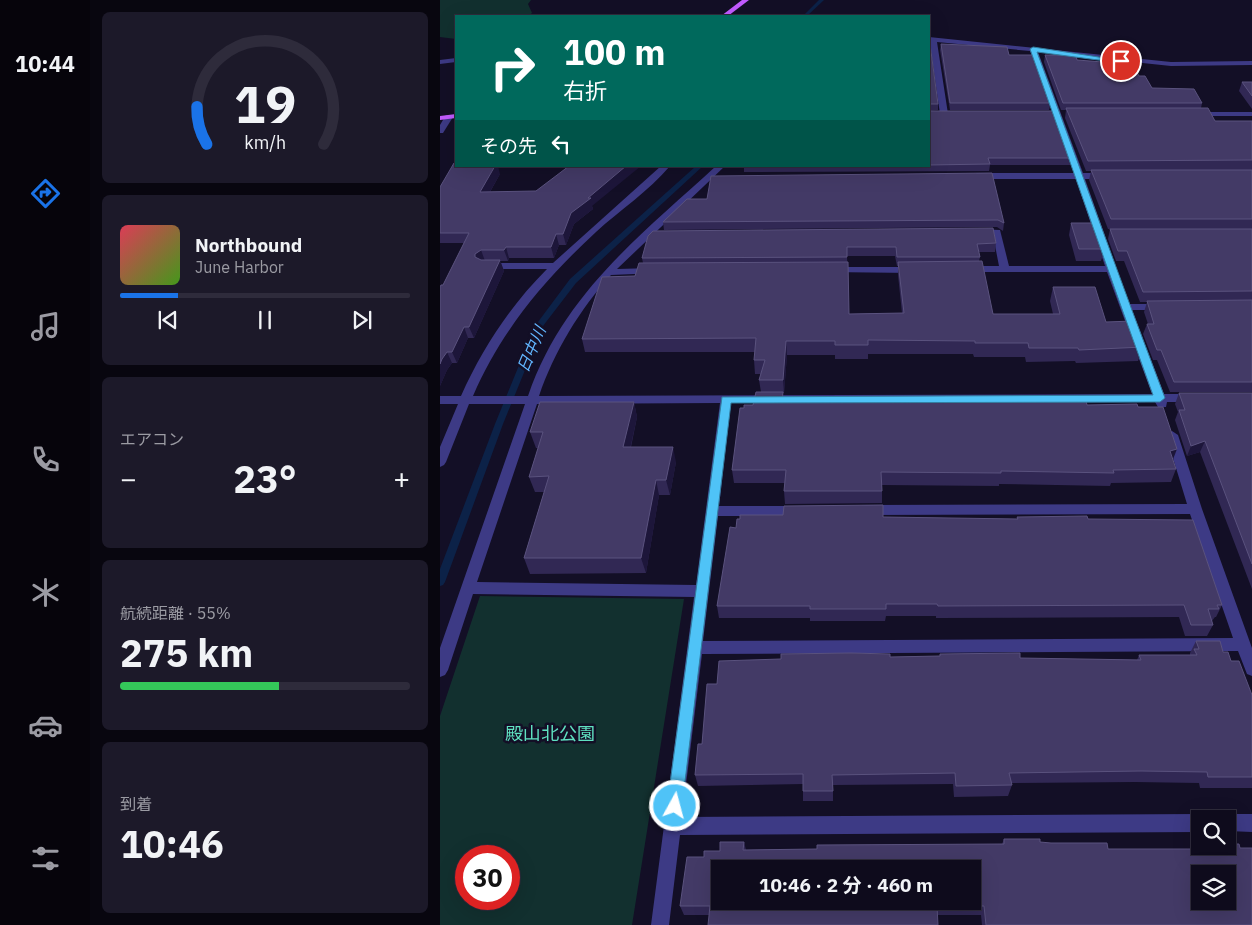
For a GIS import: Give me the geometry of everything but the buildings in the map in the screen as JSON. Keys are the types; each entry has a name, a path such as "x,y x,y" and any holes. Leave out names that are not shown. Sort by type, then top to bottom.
{"main road":[{"path":"725,15 746,0"},
{"path":"440,118 453,116"}],"street":[{"path":"954,114 940,114 931,39 1033,49 1149,64 1209,66 1252,63"},
{"path":"1033,49 1080,176 1105,234 1111,269 1160,398 1195,509 1252,669"},
{"path":"440,62 455,60"},
{"path":"1183,114 1252,114"},
{"path":"440,131 453,116"},
{"path":"440,462 485,358 516,310 554,266 665,167"},
{"path":"440,670 537,386 556,346 591,292 609,272 647,235 717,173"},
{"path":"967,176 1119,176"},
{"path":"968,232 997,232 1005,269"},
{"path":"647,235 661,234"},
{"path":"485,266 554,266"},
{"path":"956,269 1111,269"},
{"path":"818,270 926,270"},
{"path":"609,272 661,271"},
{"path":"1126,307 1176,306"},
{"path":"440,400 1206,398"},
{"path":"660,925 726,400"},
{"path":"858,510 1195,509"},
{"path":"713,511 808,511"},
{"path":"468,588 702,591"},
{"path":"695,648 1243,644"},
{"path":"672,826 1191,823"},
{"path":"1236,823 1252,823"}],"green space":[{"path":"440,0 531,0 528,4 532,13 529,15 455,15 455,39 440,37"},
{"name":"殿山北公園","path":"480,596 684,599 632,925 440,925 440,716"}],"waterway":[{"name":"日中川","path":"806,15 822,0"},
{"name":"日中川","path":"440,582 499,424 539,326 573,281 699,167"}],"route":[{"path":"675,806 726,400 1160,398 1111,269 1080,176 1033,49 1121,61"}]}
